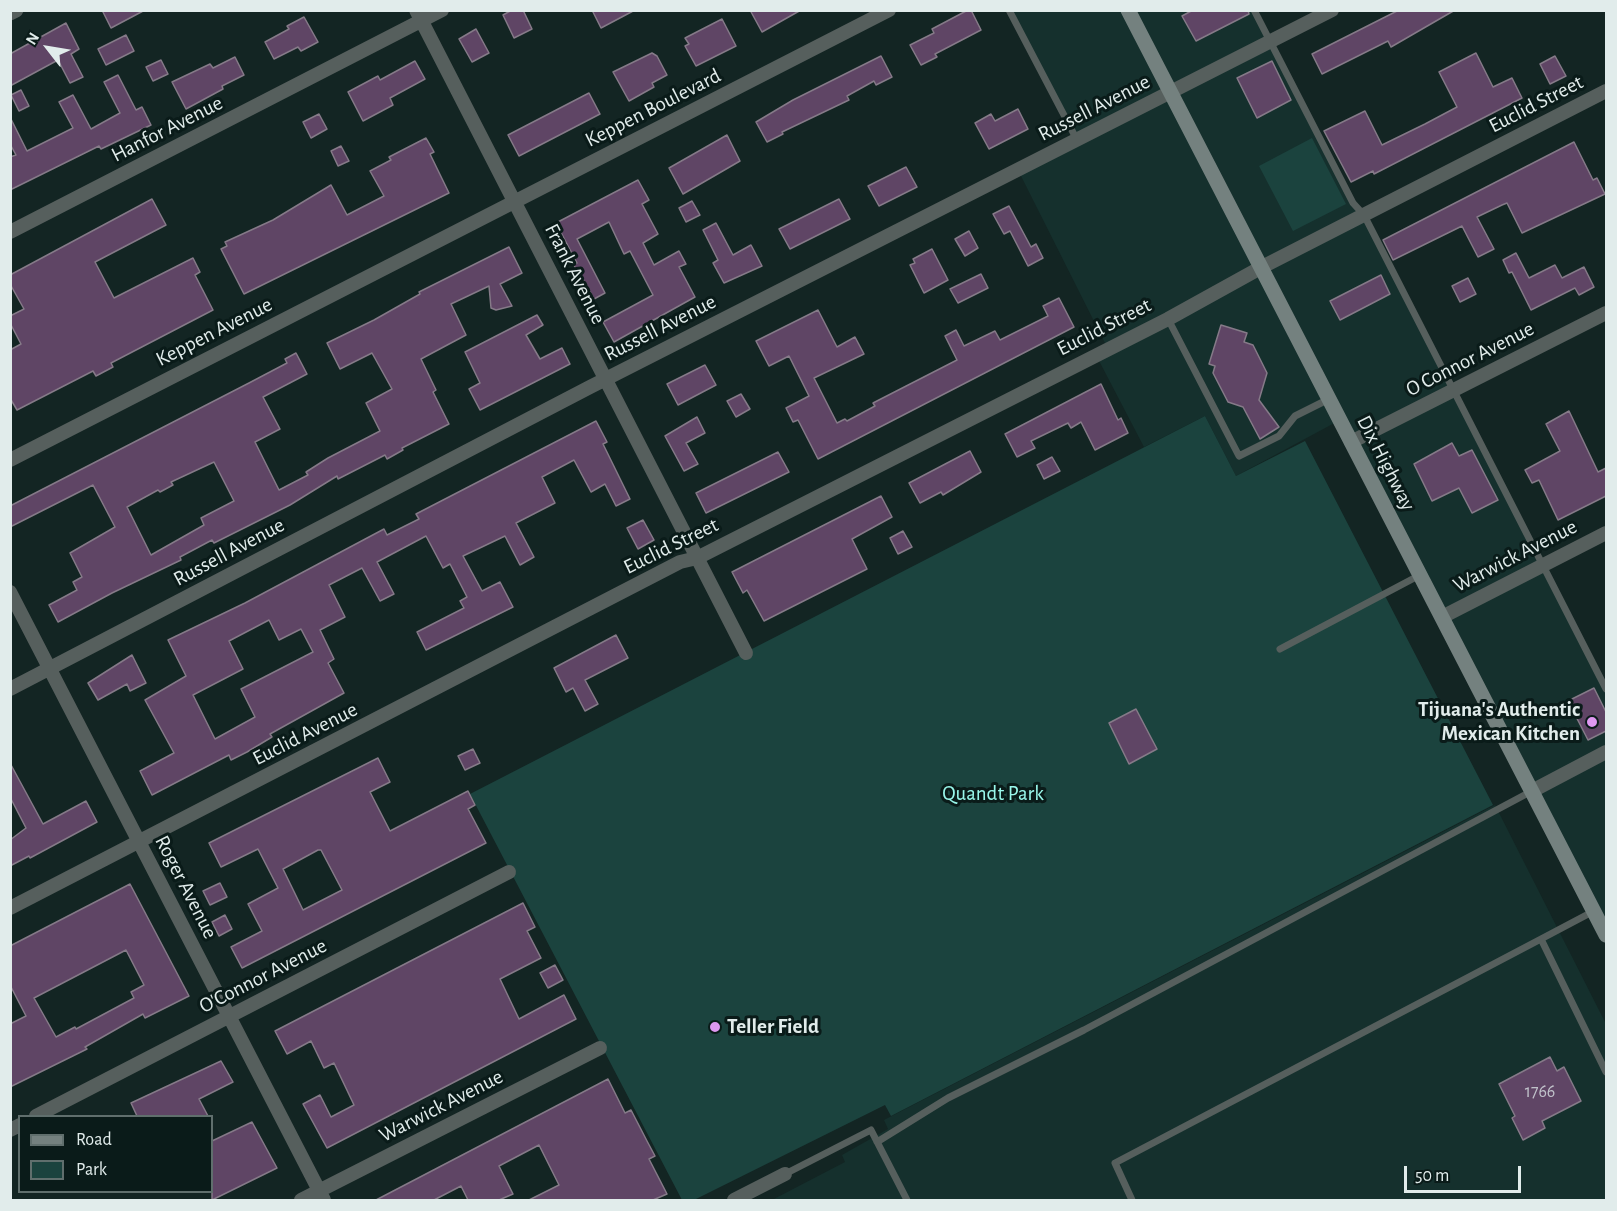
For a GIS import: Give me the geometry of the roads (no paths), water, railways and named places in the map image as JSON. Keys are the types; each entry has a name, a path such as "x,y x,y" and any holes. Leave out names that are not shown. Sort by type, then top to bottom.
{"main road":[{"name":"Dix Highway","path":"1128,10 1173,92 1606,935"}],"street":[{"path":"10,13 16,10"},
{"name":"Hanfor Avenue","path":"10,232 342,62 418,16 442,10"},
{"name":"Keppen Boulevard","path":"437,243 889,10"},
{"name":"Russell Avenue","path":"10,689 605,380 1332,10"},
{"name":"Frank Avenue","path":"418,16 748,658"},
{"name":"Euclid Street","path":"618,595 680,562 698,558 1168,319 1262,267 1606,91"},
{"name":"Keppen Avenue","path":"10,460 437,243"},
{"name":"O Connor Avenue","path":"1351,442 1606,313"},
{"name":"Warwick Avenue","path":"1442,617 1606,533"},
{"name":"Roger Avenue","path":"10,592 322,1196"},
{"name":"Euclid Avenue","path":"10,908 618,595"},
{"path":"1532,791 1606,752"},
{"name":"O'Connor Avenue","path":"38,1115 509,872"},
{"name":"Warwick Avenue","path":"301,1200 322,1196 600,1048"},
{"path":"734,1200 785,1174"}],"lane":[{"path":"1009,10 1077,140"},
{"path":"1254,10 1353,202 1364,215 1606,689"},
{"path":"1168,319 1239,456 1279,436 1294,416 1329,399"},
{"path":"1280,649 1420,575"},
{"path":"877,1142 948,1098 1084,1030 1532,791"},
{"path":"1132,1200 1115,1163 1594,911"},
{"path":"1541,939 1606,1072"},
{"path":"785,1174 871,1130 907,1200"}],"place":[{"name":"Tijuana's Authentic Mexican Kitchen","path":"1592,722"},
{"name":"Teller Field","path":"715,1027"}],"park label":[{"name":"Quandt Park","path":"993,794"}]}
